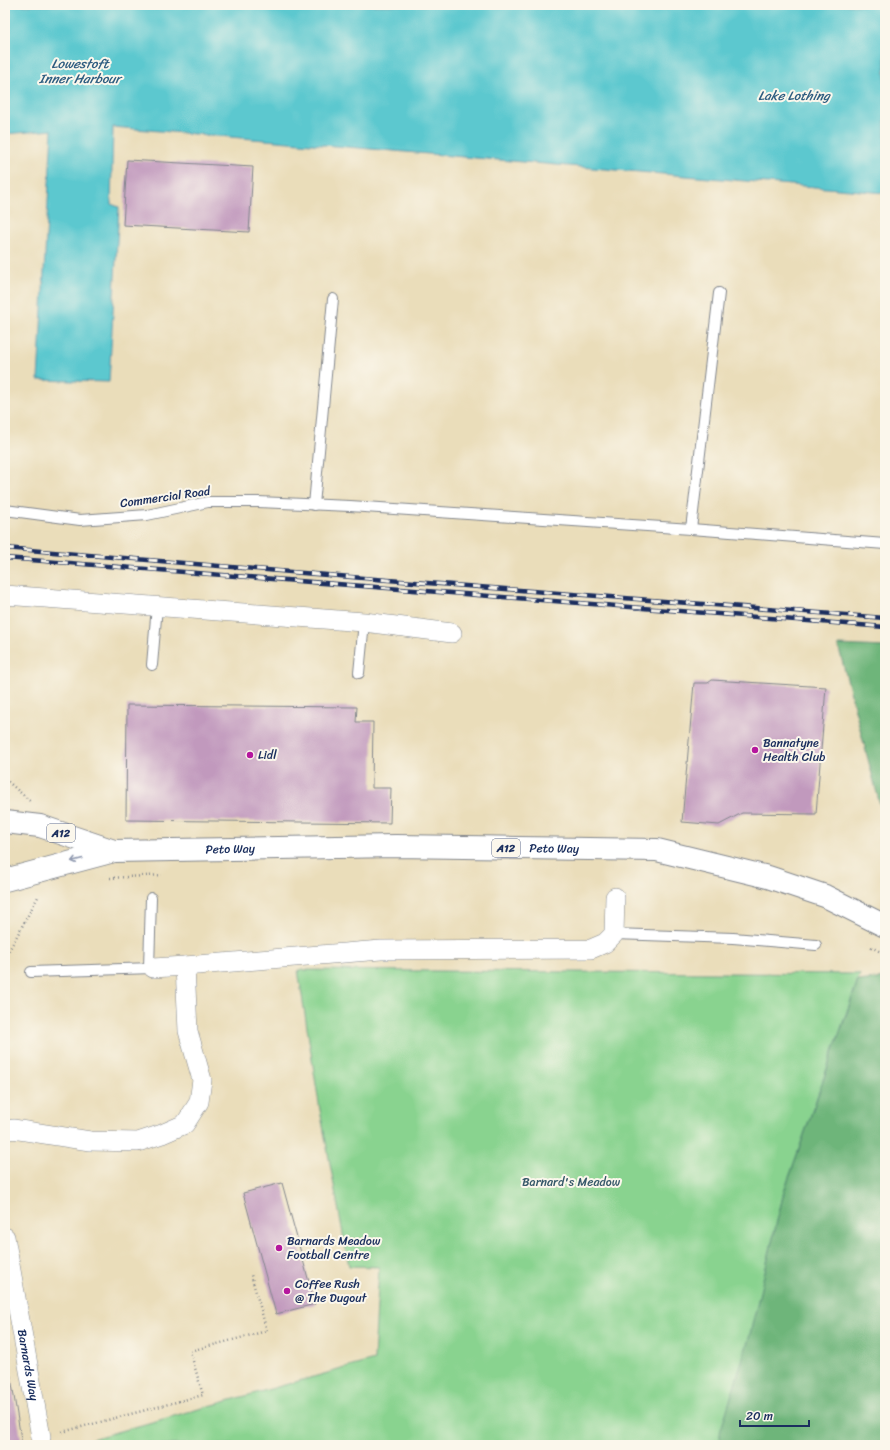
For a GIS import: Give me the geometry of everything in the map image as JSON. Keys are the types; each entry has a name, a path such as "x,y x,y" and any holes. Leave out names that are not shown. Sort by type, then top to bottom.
{"highway":[{"name":"Peto Way","path":"5,822 40,826 114,851"},
{"name":"Peto Way","path":"5,880 114,851 396,846 657,850 768,877 825,896 885,926"}],"street":[{"path":"5,595 364,622 452,633"},
{"path":"151,968 381,950 591,950 605,943 614,934 615,897"},
{"path":"5,1131 19,1130 90,1141 138,1142 162,1134 184,1124 199,1102 202,1080 188,1031 185,966"},
{"name":"Barnards Way","path":"5,1237 42,1441"}],"lane":[{"path":"691,529 719,293"},
{"path":"314,505 333,299"},
{"name":"Commercial Road","path":"5,510 80,520 147,515 208,502 258,502 691,529 885,544"},
{"path":"152,665 157,606"},
{"path":"359,673 364,622"},
{"path":"31,972 151,968 151,898"},
{"path":"614,934 733,938 816,945"}],"path":[{"path":"105,878 168,875"},
{"path":"5,958 36,898 41,893"},
{"path":"864,943 885,954"},
{"path":"60,1433 203,1395 190,1351 267,1331 251,1275"}],"green space":[{"path":"838,645 885,647 885,824"},
{"name":"Barnard's Meadow","path":"298,970 860,974 784,1192 724,1445 70,1445 374,1360 379,1267 349,1266 320,1110"},
{"path":"885,978 885,1445 720,1445 719,1436 749,1338 784,1192 858,981"}],"water":[{"name":"Lake Lothing","path":"5,5 885,5 885,193 113,127 111,204 119,207 109,382 38,380 52,130 5,134"}],"building":[{"path":"127,160 253,167 249,232 123,225"},
{"name":"Bannatyne Health Club","path":"712,680 826,687 816,814 742,813 719,825 682,822 694,683 708,683"},
{"name":"Lidl","path":"127,705 357,707 356,722 373,722 372,788 391,788 390,823 126,820"},
{"name":"Barnards Meadow Football Centre","path":"282,1183 315,1304 276,1314 243,1193"},
{"path":"6,1347 22,1445 5,1445"}],"railway":[{"path":"5,548 375,579 885,618"},
{"path":"5,558 885,627"}],"place":[{"name":"Bannatyne Health Club","path":"755,750"},
{"name":"Lidl","path":"250,755"},
{"name":"Barnards Meadow Football Centre","path":"279,1248"},
{"name":"Coffee Rush @ The Dugout","path":"287,1291"}],"water label":[{"name":"Lowestoft Inner Harbour","path":"80,70"}]}
